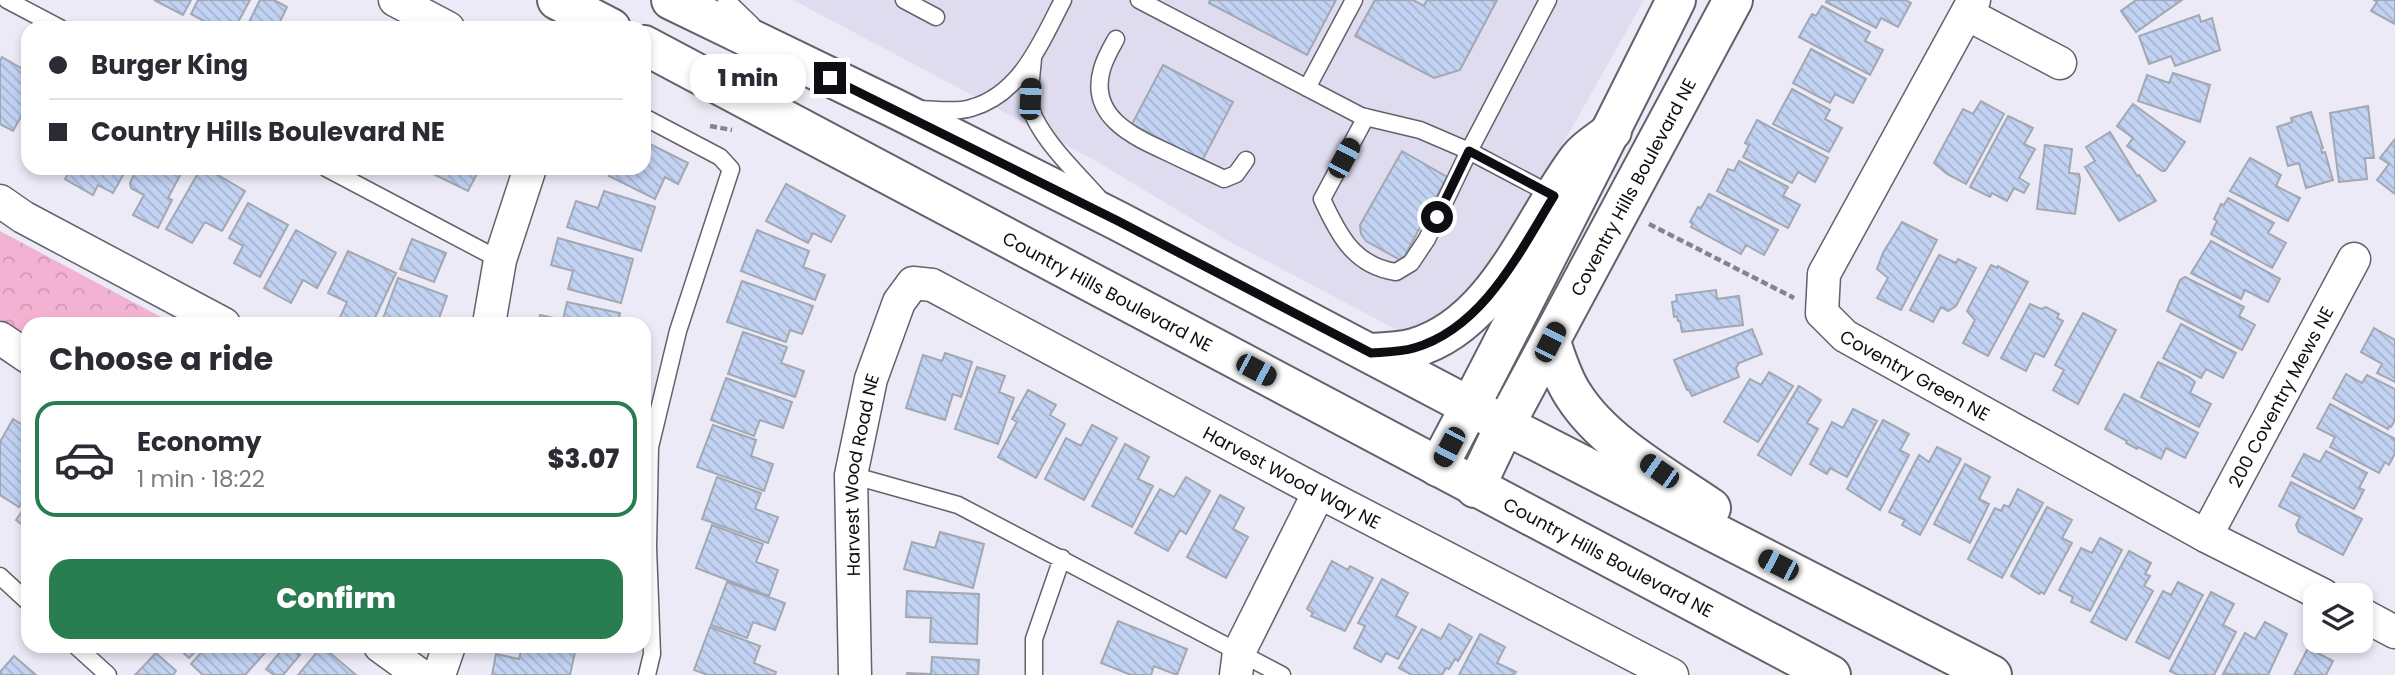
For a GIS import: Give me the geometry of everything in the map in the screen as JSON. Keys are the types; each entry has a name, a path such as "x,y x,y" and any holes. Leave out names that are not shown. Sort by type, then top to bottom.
{"main road":[{"path":"671,0 1118,221 1505,425 1992,675"},
{"path":"1438,467 1612,131 1676,0"},
{"name":"Coventry Hills Boulevard NE","path":"1475,488 1505,425 1733,0"},
{"name":"Country Hills Boulevard NE","path":"651,49 1831,675"},
{"path":"1371,353 1415,348 1451,330 1468,317 1502,281 1581,156 1612,131"},
{"path":"1550,342 1573,395 1588,415 1618,442 1824,589"}],"street":[{"path":"394,0 434,21"},
{"path":"1822,313 1824,274 1970,7 2060,63"},
{"path":"490,317 500,260 528,175"},
{"path":"0,201 23,217 211,317"},
{"name":"200 Coventry Mews NE","path":"2206,536 2354,259"},
{"name":"Harvest Wood Road NE","path":"855,675 851,475 871,379 899,302 913,284"},
{"name":"Harvest Wood Way NE","path":"913,284 932,285 1320,492 1672,675"},
{"name":"Coventry Green NE","path":"1822,313 1845,336 2206,536 2303,585"},
{"path":"0,338 21,352"},
{"path":"1238,664 1320,492"},
{"path":"2373,620 2395,632"},
{"path":"390,653 421,675"},
{"path":"439,675 447,653"}],"lane":[{"path":"7,0 47,21"},
{"path":"726,0 787,57"},
{"path":"904,0 936,17"},
{"path":"894,108 969,109 992,100 1011,85 1032,58 1063,0"},
{"path":"1139,0 1366,117 1420,130 1469,151 1554,196"},
{"path":"1307,88 1354,0"},
{"path":"1366,117 1322,199 1339,235 1351,250 1385,271 1396,272 1411,262 1419,252 1548,0"},
{"path":"1116,39 1101,70 1103,106 1114,121 1131,135 1224,179 1236,174 1245,160"},
{"path":"1032,58 1030,99 1035,119 1047,139 1118,221"},
{"path":"651,121 720,157 731,169 678,331 651,443"},
{"path":"339,175 500,260"},
{"path":"851,475 958,505 1062,558 1238,664 1282,675"},
{"path":"1034,675 1034,639 1062,558"},
{"path":"0,576 21,596"},
{"path":"647,675 652,654 651,627"},
{"path":"84,653 108,675"}],"path":[{"path":"1620,209 1822,313"}],"shaded area":[{"path":"793,0 1644,0 1473,303 1399,331 1227,240 1096,161"}],"green space":[{"path":"0,231 161,317 21,317 21,331 0,320"}],"building":[{"path":"154,0 191,0 183,15"},
{"path":"198,0 250,0 239,21 204,21 191,14"},
{"path":"260,0 274,0 287,7 280,21 250,21"},
{"path":"1210,0 1336,0 1307,55 1209,3"},
{"path":"1375,0 1413,0 1424,6 1427,0 1497,0 1460,70 1434,78 1355,36"},
{"path":"1905,0 1911,3 1898,27 1881,18 1876,28 1826,2"},
{"path":"2136,0 2182,0 2136,32 2121,11"},
{"path":"2374,0 2395,0 2395,24 2371,11 2377,2"},
{"path":"1822,6 1870,32 1865,41 1883,50 1870,75 1799,37 1812,14 1816,16"},
{"path":"2199,15 2201,22 2212,18 2220,50 2175,66 2171,56 2149,64 2139,36"},
{"path":"1811,49 1866,79 1853,103 1835,94 1830,103 1793,83"},
{"path":"2,57 21,68 21,117 13,131 0,124"},
{"path":"1163,65 1233,102 1202,161 1132,124"},
{"path":"2173,73 2210,85 2200,122 2138,101 2147,75 2169,83"},
{"path":"1792,89 1830,110 1825,119 1842,128 1829,152 1773,124"},
{"path":"1981,101 2004,114 1966,184 1934,163 1963,109 1973,114"},
{"path":"2133,104 2185,142 2165,171 2127,146 2133,138 2117,126"},
{"path":"2368,106 2374,158 2365,158 2367,179 2339,182 2330,113"},
{"path":"2311,112 2323,148 2322,153 2325,152 2333,180 2306,188 2299,163 2288,166 2277,127 2292,122 2291,118"},
{"path":"2008,116 2033,128 2024,144 2035,149 2019,178 2029,184 2024,193 2014,188 2007,201 1992,193 1990,197 1970,187"},
{"path":"1757,120 1828,158 1815,182 1798,172 1792,183 1743,157 1749,145 1745,143"},
{"path":"2110,132 2156,201 2119,221 2085,167 2095,161 2086,147"},
{"path":"2395,139 2395,194 2377,180 2389,164 2380,158"},
{"path":"651,144 688,163 678,184 665,177 655,199 609,176 651,175"},
{"path":"2045,145 2072,149 2069,173 2079,174 2080,179 2075,214 2037,209"},
{"path":"1402,151 1447,177 1402,261 1366,241 1361,234 1360,225"},
{"path":"2250,158 2281,175 2276,186 2300,198 2288,221 2230,191"},
{"path":"1739,161 1788,187 1783,196 1800,205 1788,228 1717,191 1728,169 1734,171"},
{"path":"67,175 123,175 113,193 98,185 93,195 65,179"},
{"path":"134,175 180,175 168,198 172,200 158,228 133,215 144,195 131,188"},
{"path":"197,175 218,175 245,191 222,231 205,222 192,243 166,229"},
{"path":"435,175 476,175 468,191"},
{"path":"786,184 845,216 831,242 813,233 808,243 766,221"},
{"path":"604,191 655,207 641,251 567,227 576,201 598,208"},
{"path":"1709,194 1778,230 1764,255 1746,245 1741,254 1691,227 1693,224 1690,222 1698,207 1701,208"},
{"path":"2228,198 2274,223 2268,233 2286,243 2272,268 2211,234 2221,204 2224,205"},
{"path":"248,203 288,225 260,277 234,263 243,246 229,238"},
{"path":"1902,222 1937,240 1901,310 1877,298 1888,278 1877,269 1883,253"},
{"path":"296,230 336,253 317,288 303,280 291,303 264,288"},
{"path":"757,230 809,251 803,267 825,275 815,300 741,271"},
{"path":"558,238 633,259 621,303 568,289 573,271 551,265"},
{"path":"412,239 446,253 434,282 400,269"},
{"path":"2211,241 2280,279 2268,302 2245,290 2241,299 2191,273"},
{"path":"348,251 396,273 375,317 340,317 347,302 328,293"},
{"path":"1939,255 1956,263 1958,259 1976,268 1956,306 1948,311 1941,307 1933,322 1910,310"},
{"path":"1991,265 2028,282 1988,356 1963,343 1975,320 1967,311"},
{"path":"2185,277 2244,307 2239,316 2255,325 2242,350 2167,311 2180,280"},
{"path":"398,278 447,296 440,317 384,317"},
{"path":"742,281 813,306 802,334 790,330 786,342 727,322"},
{"path":"1716,290 1717,299 1739,296 1743,325 1682,332 1680,321 1677,316 1674,317 1672,302 1677,301 1676,295"},
{"path":"567,302 620,313 619,317 564,317"},
{"path":"2030,304 2041,309 2046,307 2059,314 2057,318 2063,321 2044,357 2035,353 2026,371 2001,358"},
{"path":"2083,313 2116,330 2078,404 2053,390 2064,370 2055,365"},
{"path":"2181,324 2236,353 2223,378 2206,369 2201,378 2163,358"},
{"path":"2374,328 2395,340 2395,382 2377,373 2382,364 2361,352"},
{"path":"1752,329 1762,354 1739,363 1736,368 1739,377 1692,396 1674,360"},
{"path":"743,332 787,347 781,363 804,371 795,397 728,374"},
{"path":"945,353 972,362 961,397 953,394 945,420 906,408 923,355 942,361"},
{"path":"2158,362 2189,377 2195,382 2190,393 2211,404 2199,427 2141,397"},
{"path":"977,367 1005,376 999,392 1014,398 998,444 955,429"},
{"path":"1769,372 1793,386 1758,442 1724,422 1750,379 1761,385"},
{"path":"2346,374 2362,383 2367,375 2395,389 2395,420 2391,427 2388,429 2333,398"},
{"path":"726,378 792,402 783,428 760,420 754,436 711,420"},
{"path":"1799,386 1821,400 1807,423 1818,429 1791,475 1758,455"},
{"path":"1028,390 1056,405 1050,415 1065,424 1036,478 998,457 1017,422 1012,419"},
{"path":"2124,394 2198,433 2185,458 2166,448 2161,459 2138,447 2137,449 2105,429"},
{"path":"2330,404 2395,439 2395,453 2389,465 2385,462 2379,473 2330,447 2335,437 2317,428"},
{"path":"1853,409 1877,421 1847,477 1830,468 1827,474 1810,464 1832,422 1843,428"},
{"path":"13,419 21,424 19,507 0,495 0,442"},
{"path":"1883,420 1909,434 1900,450 1909,455 1880,510 1847,489"},
{"path":"713,425 756,440 751,456 773,464 764,491 697,467"},
{"path":"1092,425 1117,438 1084,500 1045,479 1066,438 1081,446"},
{"path":"1125,444 1149,457 1138,479 1153,486 1132,527 1092,506"},
{"path":"1937,447 1961,459 1920,535 1902,525 1905,520 1889,512 1919,455 1929,462"},
{"path":"2326,451 2367,473 2359,488 2364,490 2354,509 2292,476 2304,454 2320,462"},
{"path":"1965,464 1990,477 1979,499 1989,504 1970,543 1934,524"},
{"path":"717,477 761,493 755,509 778,517 768,543 702,519"},
{"path":"1186,477 1210,491 1186,534 1180,530 1168,551 1135,533 1160,489 1174,497"},
{"path":"2291,482 2362,519 2343,555 2299,532 2296,525 2300,517 2279,506"},
{"path":"2018,489 2043,503 2002,578 1968,559 1995,508 2001,511 2004,505 2009,507"},
{"path":"1220,495 1244,508 1233,529 1248,537 1226,578 1187,557"},
{"path":"2047,507 2072,520 2062,538 2072,543 2044,594 2039,594 2011,576"},
{"path":"712,525 763,544 756,562 778,570 769,596 696,568"},
{"path":"940,532 984,544 973,588 904,569 912,542 935,548"},
{"path":"2100,538 2122,550 2090,611 2071,602 2073,597 2059,590 2081,548 2092,553"},
{"path":"2129,551 2151,563 2145,574 2150,576 2144,586 2153,591 2126,640 2091,622"},
{"path":"1332,561 1348,570 1350,566 1373,578 1345,631 1311,616 1313,613 1307,609"},
{"path":"1382,579 1408,593 1396,616 1416,627 1398,659 1386,653 1381,662 1354,648 1365,626 1358,623"},
{"path":"727,582 785,603 775,630 753,622 747,638 711,625"},
{"path":"2178,582 2203,595 2169,659 2136,642 2163,591 2171,595"},
{"path":"907,591 979,594 977,644 930,642 931,618 906,617"},
{"path":"2211,592 2234,604 2223,625 2236,632 2214,675 2178,675 2170,671"},
{"path":"1118,621 1187,649 1177,675 1154,666 1151,675 1131,675 1101,663"},
{"path":"2265,622 2287,634 2268,675 2223,674 2245,633 2255,639"},
{"path":"1449,624 1472,637 1458,661 1455,659 1449,669 1446,668 1442,675 1412,675 1399,668 1422,629 1441,639"},
{"path":"710,627 760,646 754,663 776,672 775,675 708,675 694,670"},
{"path":"1480,634 1505,647 1497,663 1516,672 1514,675 1459,675"},
{"path":"156,653 176,671 173,675 135,675"},
{"path":"201,653 265,653 245,675 203,675 191,664"},
{"path":"279,653 300,655 283,675 274,675 266,669"},
{"path":"316,653 330,653 356,675 298,675"},
{"path":"520,653 575,653 570,675 492,675 496,654 519,659"},
{"path":"2305,653 2318,653 2333,661 2326,675 2294,675"},
{"path":"14,656 36,675 0,675"},
{"path":"932,657 979,660 978,675 907,675 931,674"}],"route":[{"path":"830,78 1118,221 1371,353 1415,348 1451,330 1468,317 1502,281 1554,196 1469,151 1437,217"}]}
